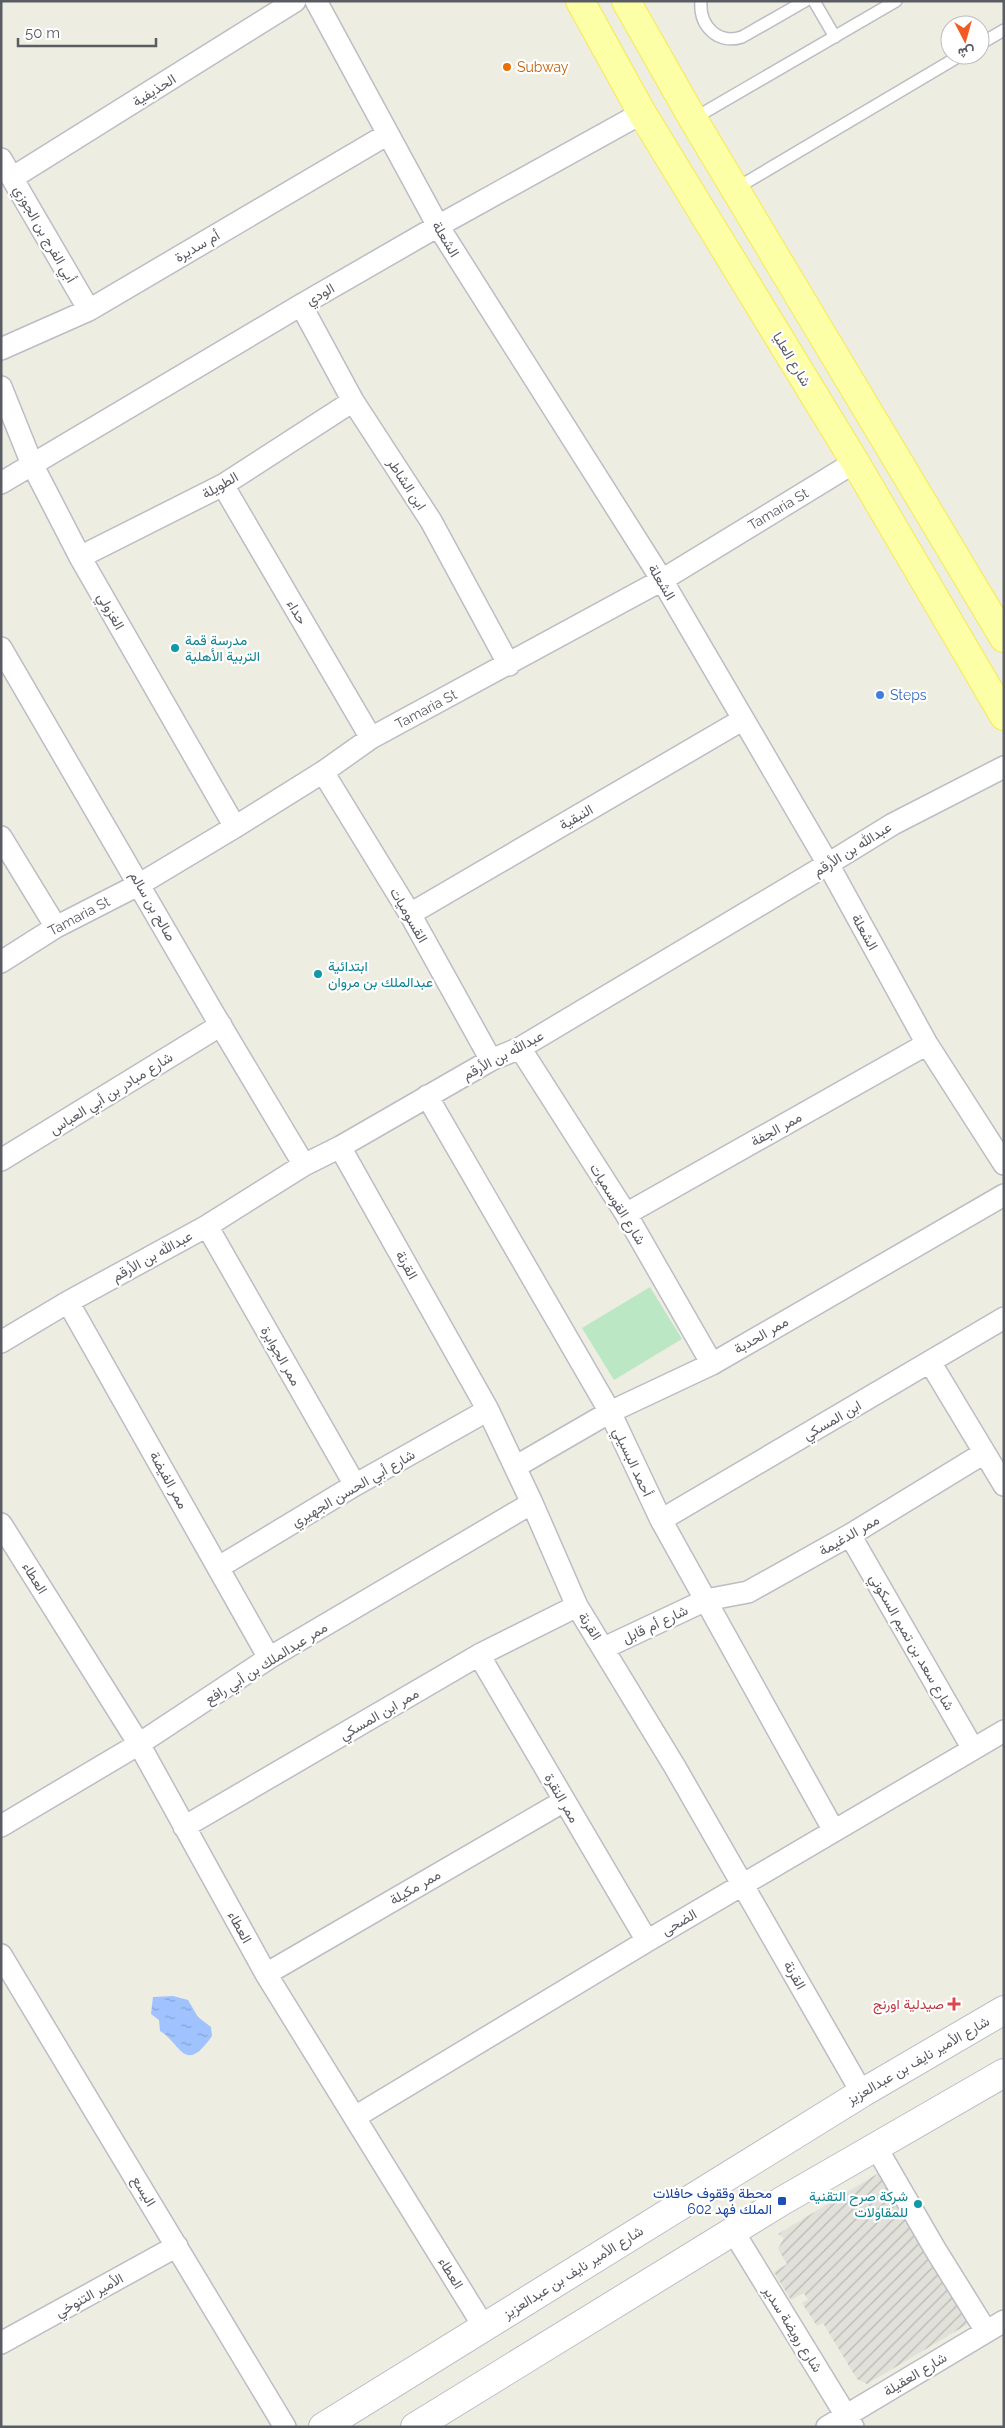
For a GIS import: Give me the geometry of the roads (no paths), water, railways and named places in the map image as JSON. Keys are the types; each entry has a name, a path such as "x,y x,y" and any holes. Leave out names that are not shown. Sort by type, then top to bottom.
{"main road":[{"name":"شارع العليا","path":"580,1 642,114 855,462 1004,716"},
{"path":"626,1 735,189 1004,638"}],"street":[{"name":"الحذيفية","path":"12,178 295,1"},
{"name":"الشعلة","path":"316,1 438,226 662,580 742,720 828,864 927,1044 1004,1164"},
{"name":"الودي","path":"1,483 438,226 642,114"},
{"name":"أم سديرة","path":"1,349 89,310 388,134"},
{"name":"أبي الفرج بن الجوزي","path":"1,159 89,310"},
{"name":"ابن الشاطر","path":"301,305 353,400 431,521 509,665"},
{"name":"الغزولي","path":"3,397 32,464 80,557 235,826"},
{"name":"الطويلة","path":"80,557 223,485 353,400"},
{"name":"Tamaria St","path":"1,962 56,927 140,884 323,772 371,738 509,665 662,580 855,462"},
{"name":"حداء","path":"223,485 371,738"},
{"name":"صالح بن سالم","path":"1,648 304,1165"},
{"name":"النبقية","path":"410,914 742,720"},
{"name":"عبدالله بن الأرقم","path":"1,1342 68,1302 207,1226 304,1165 340,1147 491,1060 520,1048 892,824 1004,767"},
{"name":"القسوميات","path":"323,772 410,914 491,1060"},
{"path":"1,837 56,927"},
{"name":"شارع مبادر بن أبي العباس","path":"1,1160 221,1025"},
{"name":"ممر الجفة","path":"626,1214 927,1044"},
{"name":"شارع القوسميات","path":"520,1048 626,1214 712,1364"},
{"name":"أحمد البسيلي","path":"427,1096 610,1412 661,1520 834,1831"},
{"name":"القرنة","path":"340,1147 488,1410 532,1503 577,1606 604,1648 743,1885 862,2093"},
{"name":"ممر الحدبة","path":"515,1468 610,1412 712,1364 1004,1195"},
{"name":"ممر الجوابرة","path":"207,1226 355,1485"},
{"name":"ممر الفيضة","path":"68,1302 269,1658"},
{"name":"ابن المسكي","path":"661,1520 1004,1318"},
{"path":"930,1362 1004,1485"},
{"name":"شارع أبي الحسن الجهيري","path":"218,1568 355,1485 488,1410"},
{"name":"ممر الدغيمة","path":"706,1600 748,1592 850,1535 984,1453"},
{"name":"ممر عبدالملك بن أبي رافع","path":"1,1826 139,1744 269,1658 532,1503"},
{"name":"العطاء","path":"1,1524 139,1744 266,1974 484,2327"},
{"name":"شارع سعد بن تميم السكوني","path":"850,1535 973,1748"},
{"name":"شارع أم قابل","path":"604,1648 706,1600"},
{"name":"ممر ابن المسكي","path":"184,1827 479,1655 577,1606"},
{"name":"ممر النقرة","path":"479,1655 647,1941"},
{"name":"الضحى","path":"355,2117 647,1941 1004,1730"},
{"name":"ممر مكيلة","path":"266,1974 564,1801"},
{"name":"اليسع","path":"1,1955 285,2427"},
{"name":"شارع الأمير نايف بن عبدالعزيز","path":"324,2427 862,2093 1004,2010"},
{"path":"415,2427 733,2231 1004,2073"},
{"path":"876,2147 935,2249 995,2326"},
{"name":"شارع رويضة سدير","path":"733,2231 850,2421"},
{"name":"الأمير التنوخي","path":"1,2343 177,2246"},
{"name":"شارع العقيلة","path":"826,2427 850,2421 995,2326"}],"lane":[{"path":"701,1 700,11 713,34 720,39 731,40 742,37 805,1"},
{"path":"814,1 835,37"},
{"path":"693,118 896,1"},
{"path":"990,38 1004,30"},
{"path":"735,189 944,65"}],"water":[{"path":"173,1996 188,2000 198,2017 211,2027 212,2036 203,2048 195,2054 183,2053 160,2031 159,2020 151,2014 153,1997"}],"place":[{"name":"Subway","path":"507,67"},
{"name":"مدرسة قمة التربية الأهلية","path":"175,648"},
{"name":"Steps","path":"880,695"},
{"name":"ابتدائية عبدالملك بن مروان","path":"318,974"},
{"name":"صيدلية اورنج","path":"954,2004"},
{"name":"محطة وققوف حافلات الملك فهد 602","path":"782,2201"},
{"name":"شركة صرح التقنية للمقاولات","path":"918,2204"}]}
